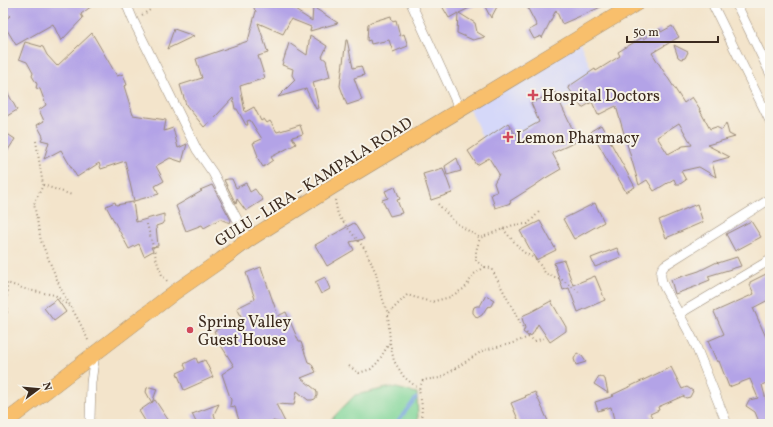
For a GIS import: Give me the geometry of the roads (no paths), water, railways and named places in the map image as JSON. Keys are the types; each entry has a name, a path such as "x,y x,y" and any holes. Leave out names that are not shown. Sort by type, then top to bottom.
{"main road":[{"name":"GULU - LIRA - KAMPALA ROAD","path":"3,424 175,292 248,240 332,187 637,3"}],"street":[{"path":"126,3 197,150 213,173 248,240"},
{"path":"411,3 460,110"},
{"path":"712,3 770,122"},
{"path":"736,3 770,73"},
{"path":"727,424 690,333 664,286 661,276 662,269 665,265 770,199"},
{"path":"679,314 770,260"},
{"path":"91,424 91,384 95,353"}],"waterway":[{"path":"396,424 416,398"}],"place":[{"name":"Hospital Doctors","path":"533,95"},
{"name":"Lemon Pharmacy","path":"508,137"},
{"name":"Spring Valley Guest House","path":"190,330"}]}
